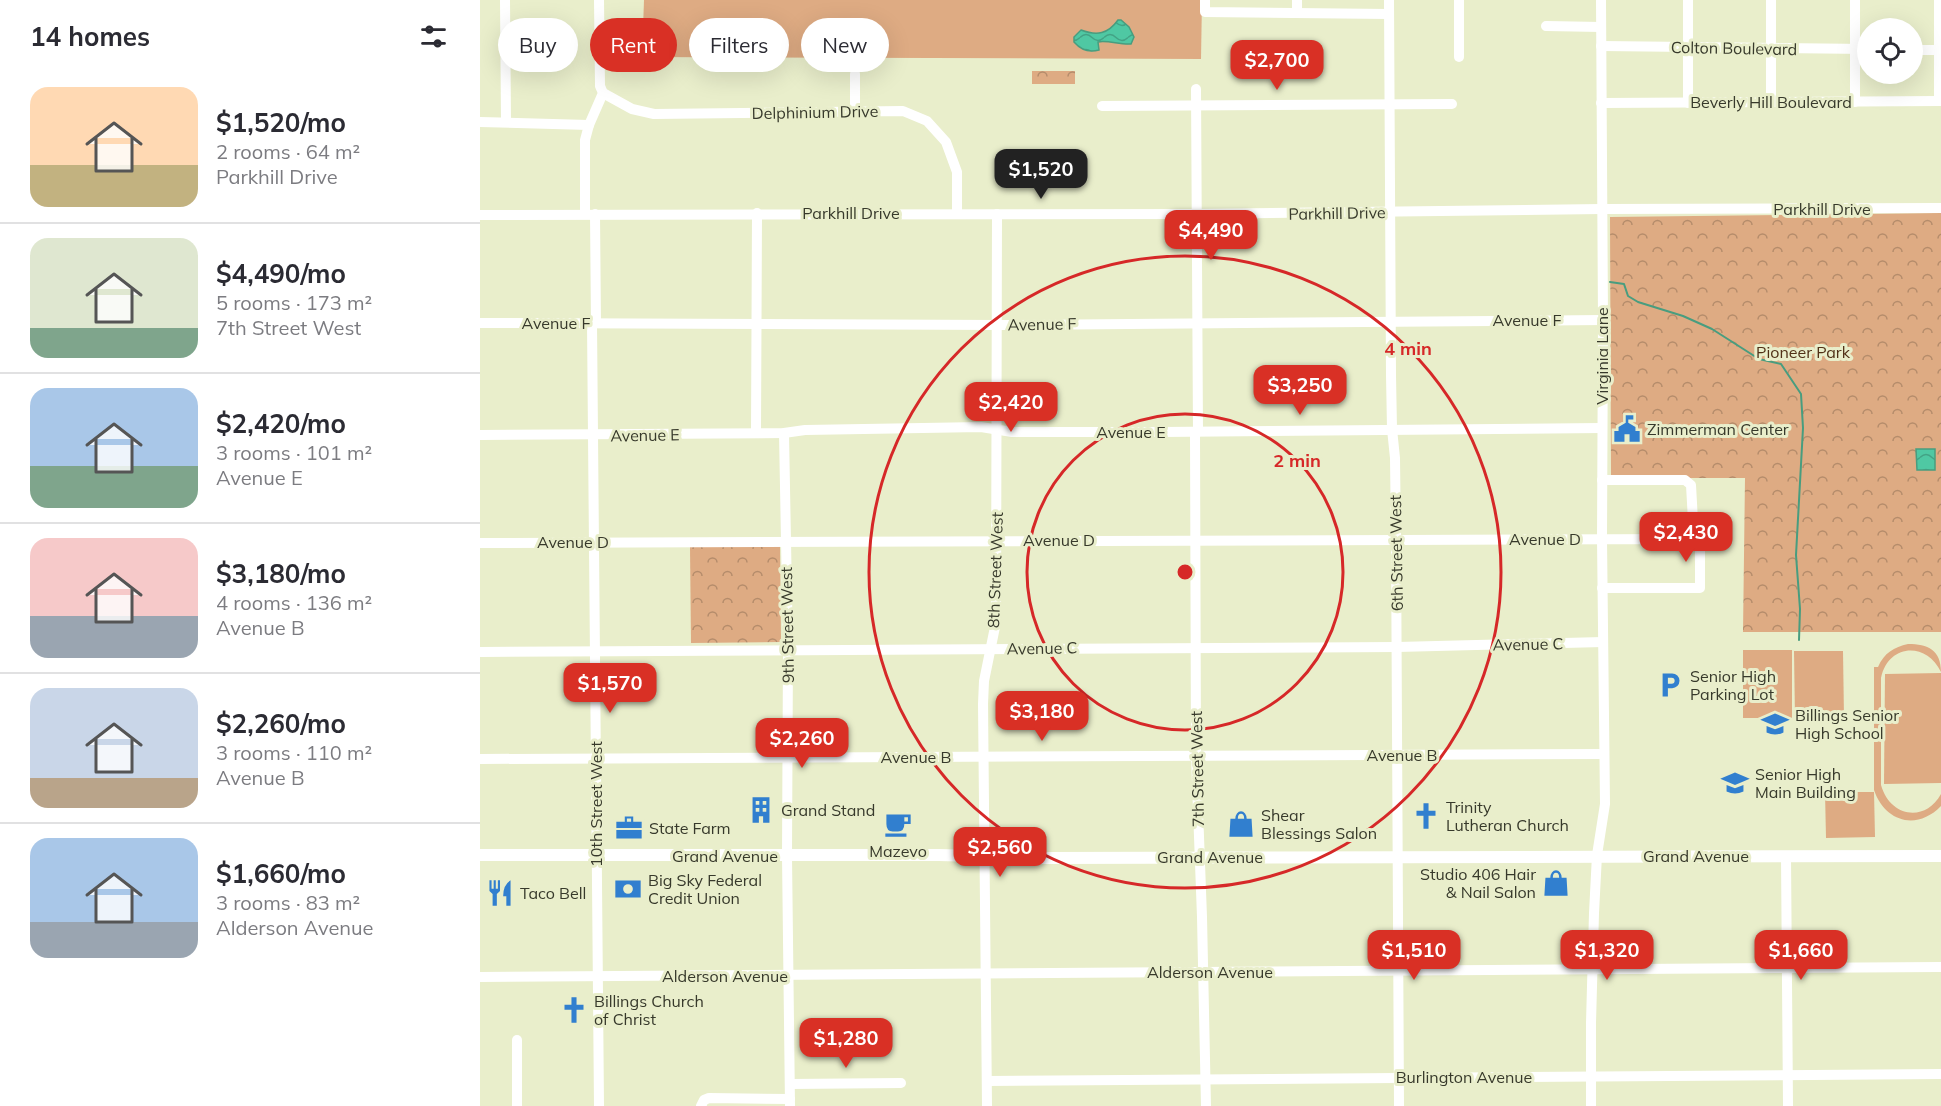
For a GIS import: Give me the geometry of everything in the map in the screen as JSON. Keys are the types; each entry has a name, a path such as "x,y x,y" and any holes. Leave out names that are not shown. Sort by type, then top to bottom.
{"main road":[{"name":"Grand Avenue","path":"480,855 1045,858 1941,856"}],"street":[{"path":"505,0 506,122"},
{"path":"599,0 600,86 603,93"},
{"path":"1205,0 1205,12 1389,14"},
{"path":"1297,0 1297,12"},
{"name":"6th Street West","path":"1389,0 1390,321 1392,429 1395,458 1399,856 1399,1106"},
{"path":"1459,0 1459,57"},
{"name":"Virginia Lane","path":"1591,1106 1591,1023 1597,855 1605,804 1602,588 1601,0"},
{"path":"1688,0 1688,103"},
{"path":"1770,102 1771,0"},
{"path":"1855,0 1856,102"},
{"path":"1939,0 1940,101"},
{"path":"1546,26 1601,27"},
{"name":"Colton Boulevard","path":"1601,46 1855,49"},
{"path":"1923,50 1940,50"},
{"path":"855,74 855,111"},
{"name":"7th Street West","path":"1196,89 1198,322 1195,540 1196,756 1206,1106"},
{"name":"Delphinium Drive","path":"603,93 632,109 654,114 903,111 927,121 946,142 957,172 957,213"},
{"name":"10th Street West","path":"599,1106 594,323 585,140 603,93"},
{"name":"Beverly Hill Boulevard","path":"1601,103 1940,101"},
{"path":"1102,106 1452,104"},
{"path":"480,122 590,125"},
{"name":"Parkhill Drive","path":"480,215 1196,214 1941,208"},
{"path":"756,433 757,213"},
{"name":"8th Street West","path":"987,1106 983,757 984,681 996,622 998,541 997,214"},
{"name":"Avenue F","path":"480,323 997,325 1603,320"},
{"name":"Avenue E","path":"480,435 784,433 805,430 981,427 1024,432 1602,428"},
{"name":"9th Street West","path":"784,433 788,649 790,1102"},
{"path":"1602,480 1685,480 1691,485 1700,588 1602,588"},
{"name":"Avenue D","path":"480,543 1697,539"},
{"name":"Avenue C","path":"480,652 1397,647 1604,642"},
{"name":"Avenue B","path":"480,759 1604,754"},
{"path":"1786,856 1788,1106"},
{"name":"Alderson Avenue","path":"480,977 1941,968"},
{"path":"517,1040 517,1106"},
{"name":"Burlington Avenue","path":"987,1081 1941,1074"},
{"path":"790,1084 902,1083"},
{"path":"701,1106 704,1100 709,1098 790,1102"}],"green space":[{"path":"644,0 1202,0 1201,59 889,58 889,18 801,18 801,58 789,58 789,18 689,18 689,57 677,57 677,18 643,18"},
{"path":"1032,71 1075,71 1075,84 1032,84"},
{"name":"Pioneer Park","path":"1941,213 1941,632 1743,632 1745,478 1611,478 1610,217"},
{"path":"780,546 781,642 691,643 690,547"},
{"path":"1908,644 1922,645 1936,653 1941,672 1926,655 1917,651 1908,651 1891,658 1881,678 1881,785 1886,796 1900,810 1917,812 1934,803 1941,794 1941,806 1922,819 1912,820 1894,816 1886,810 1874,790 1874,667 1878,667 1890,651"},
{"path":"1743,650 1792,650 1792,718 1743,718"},
{"path":"1794,651 1843,651 1844,718 1795,719"},
{"path":"1941,673 1941,783 1884,784 1885,674"},
{"path":"1825,792 1874,792 1875,837 1826,838"}],"water":[{"path":"1118,20 1129,27 1134,37 1131,44 1098,42 1099,50 1089,51 1082,49 1074,42 1074,37 1081,30 1092,33 1106,31"},
{"path":"1916,449 1935,449 1935,470 1917,470"}],"waterway":[{"path":"1610,282 1624,284 1628,296 1638,302 1683,316 1712,329 1759,359 1781,364 1801,394 1803,428 1796,555 1800,609 1799,640"}],"place":[{"name":"Zimmerman Center","path":"1627,429"},
{"name":"Senior High Parking Lot","path":"1670,685"},
{"name":"Billings Senior High School","path":"1775,724"},
{"name":"Senior High Main Building","path":"1735,783"},
{"name":"Grand Stand","path":"761,810"},
{"name":"Trinity Lutheran Church","path":"1426,816"},
{"name":"Mazevo","path":"898,824"},
{"name":"Shear Blessings Salon","path":"1241,824"},
{"name":"State Farm","path":"629,828"},
{"name":"Studio 406 Hair & Nail Salon","path":"1556,883"},
{"name":"Big Sky Federal Credit Union","path":"628,889"},
{"name":"Taco Bell","path":"500,893"},
{"name":"Billings Church of Christ","path":"574,1010"}]}
